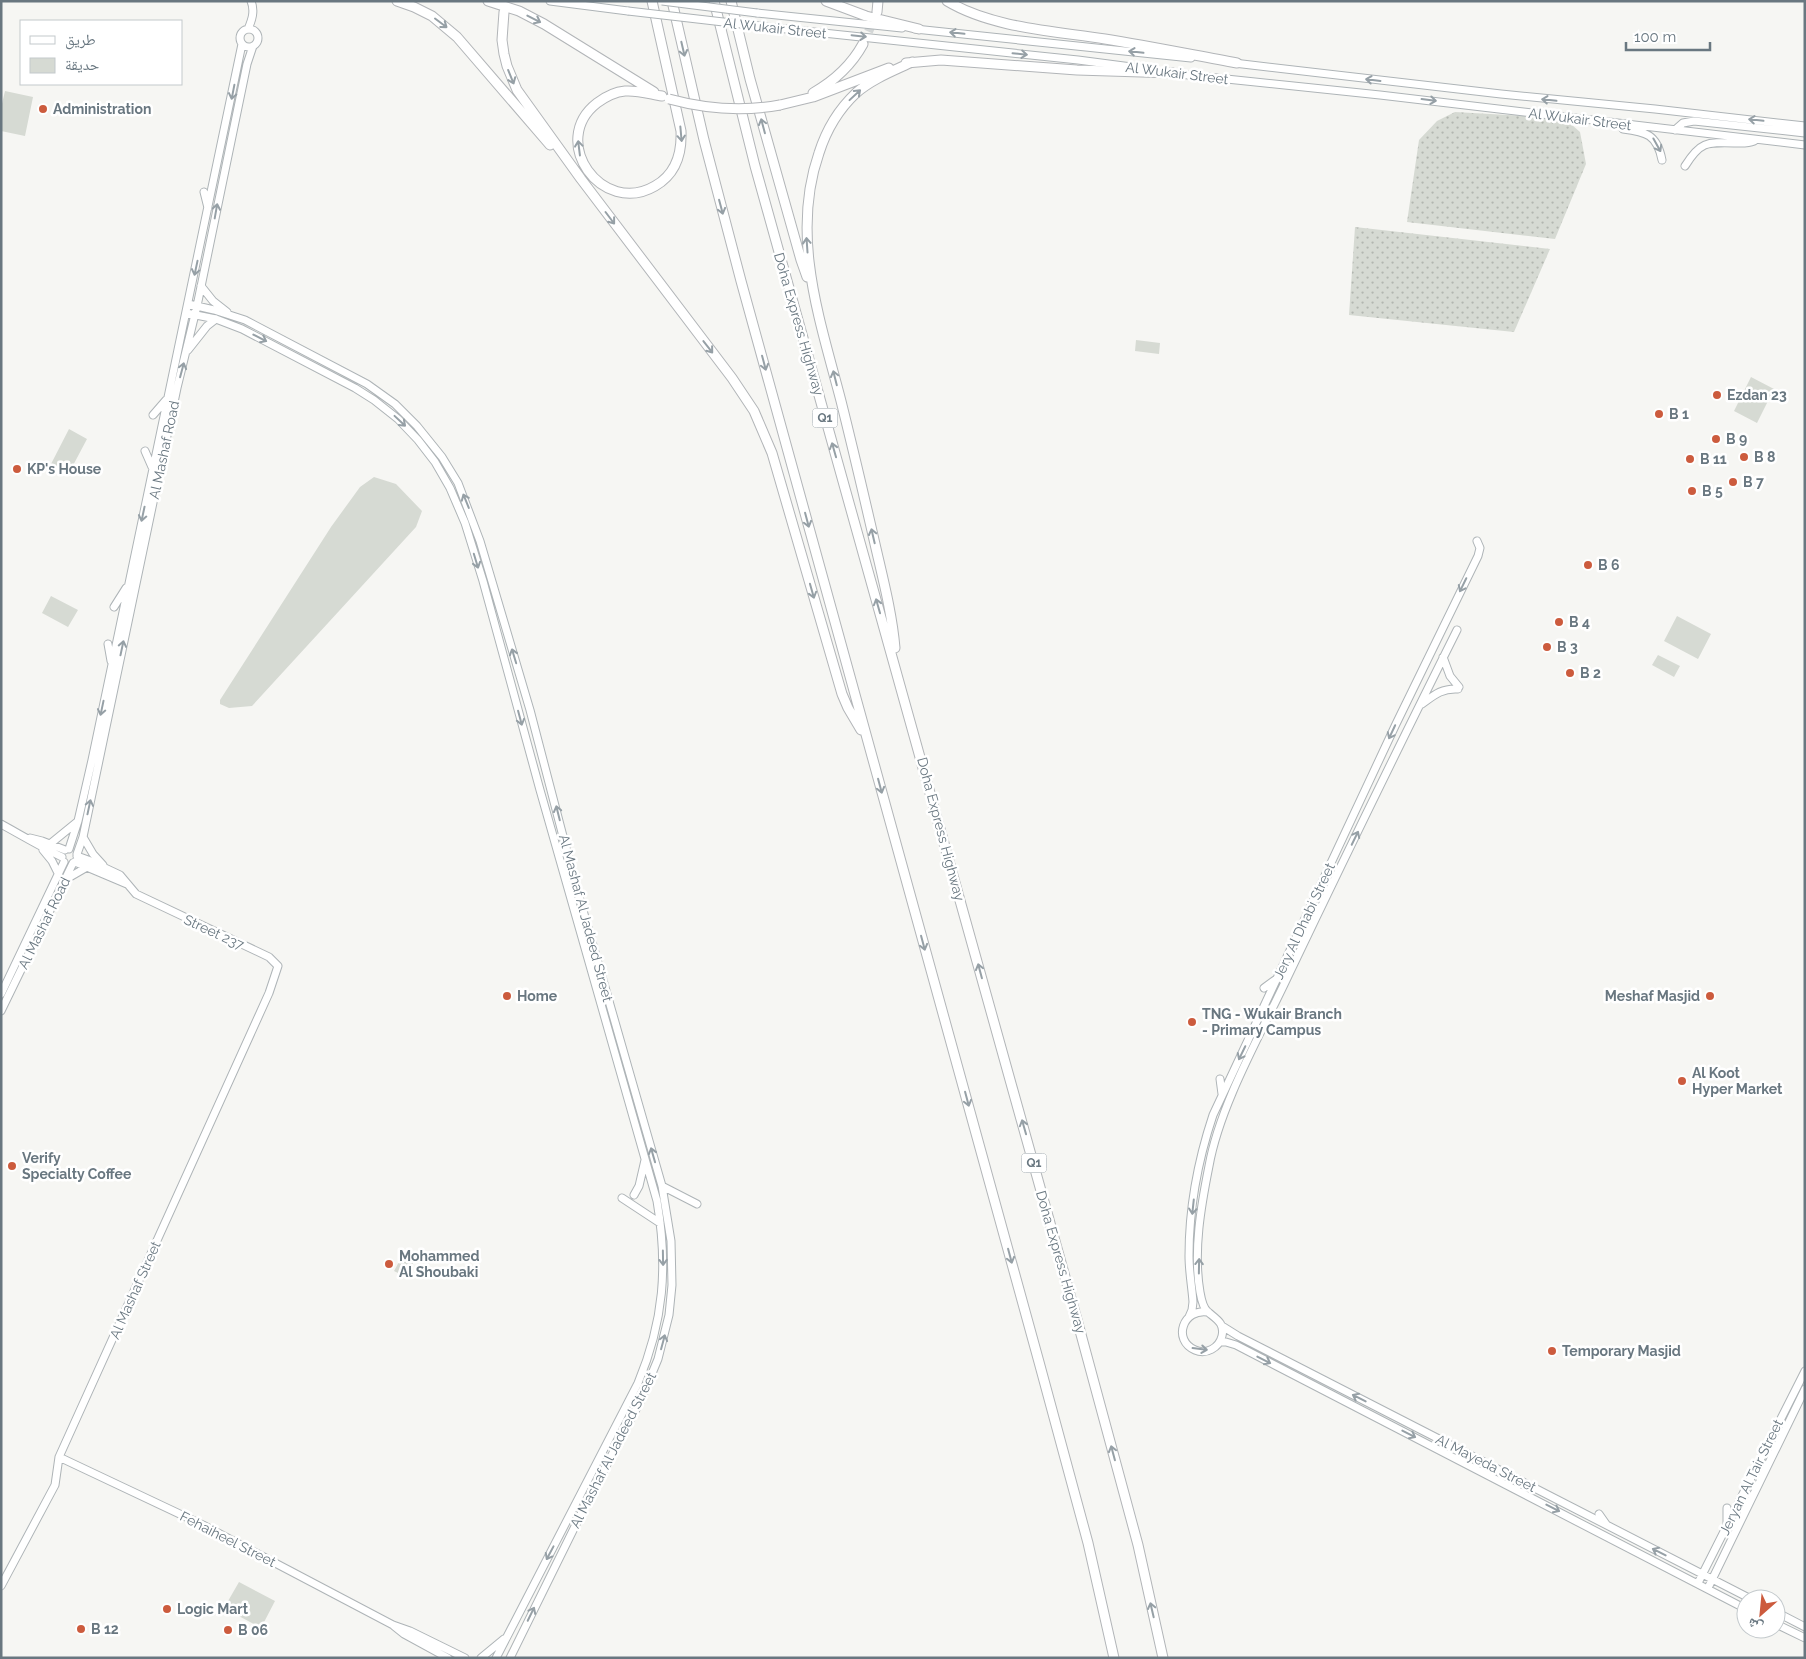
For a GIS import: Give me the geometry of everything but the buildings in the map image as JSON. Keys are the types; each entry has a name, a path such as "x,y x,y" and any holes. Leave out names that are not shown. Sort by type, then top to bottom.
{"highway":[{"path":"398,1 432,16 457,37 581,179"},
{"path":"488,1 519,12 544,24 640,84 666,98"},
{"path":"652,1 681,131 682,146 675,166 665,179 641,192 620,192 607,188 595,180 586,170 580,158 578,144 582,123 588,112 603,99 623,91 634,91 666,98 690,105 728,110 748,110 780,106 827,92 878,71 912,62 941,60 1077,70 1173,73"},
{"path":"672,1 704,140 1088,1542 1114,1658"},
{"name":"Doha Express Highway","path":"714,1 755,166 1080,1327 1138,1545 1163,1658"},
{"path":"731,1 750,79 801,260 813,293 849,433 886,590 894,636 897,670"},
{"path":"826,1 866,16 919,29"},
{"path":"876,12 878,1"},
{"path":"947,1 968,12 1000,22 1142,45 1237,63"},
{"path":"504,12 502,40 505,60 512,79 527,105 732,378 754,411 772,453 842,694 848,708 867,739"},
{"path":"799,100 837,77 853,60 863,44"},
{"path":"813,293 807,242 806,211 809,186 822,145 838,114 857,93 878,78 912,62"}],"street":[{"path":"248,29 256,32 258,36 256,44 250,47 242,44 240,41 241,34 248,29 253,14 251,1"},
{"name":"Al Wukair Street","path":"550,1 1805,145"},
{"name":"Al Wukair Street","path":"662,1 865,25 919,29 1237,63 1471,91 1805,126"},
{"name":"Al Mashaf Road","path":"1,994 58,873 78,822 242,44"},
{"name":"Al Mashaf Road","path":"1,1011 76,859 83,838 177,388 197,306 247,64 253,46"},
{"path":"1675,130 1683,123 1694,121 1805,133"},
{"path":"1614,123 1622,128 1643,132 1650,136 1658,145 1662,160"},
{"path":"1685,166 1696,150 1707,144 1715,142 1750,143 1756,139"},
{"path":"204,192 208,210"},
{"path":"201,286 229,314"},
{"name":"Al Mashaf Al Jadeed Street","path":"188,304 229,314 351,375 387,398 405,413 430,440 458,483 469,507 530,710 576,886 662,1186 669,1227 672,1271 671,1301 658,1359 647,1387 586,1504 510,1658"},
{"name":"Al Mashaf Al Jadeed Street","path":"186,313 216,319 242,329 355,388 374,400 398,419 418,440 435,462 450,488 462,515 483,582 542,800 654,1191 660,1223 663,1286 660,1315 653,1343 638,1383 496,1658"},
{"path":"187,352 207,326 216,319"},
{"path":"153,415 167,397"},
{"path":"145,451 152,467"},
{"name":"Jery Al Dhabi Street","path":"1189,1317 1193,1302 1189,1254 1197,1177 1209,1128 1222,1095 1396,724 1478,556 1480,548 1478,541"},
{"path":"114,607 128,586"},
{"name":"Jery Al Dhabi Street","path":"1208,1312 1204,1307 1200,1289 1199,1241 1209,1163 1224,1114 1332,885 1457,630"},
{"path":"108,644 112,662"},
{"path":"1420,706 1441,690 1459,688 1450,676 1443,657"},
{"path":"50,844 78,822"},
{"path":"1,824 29,838 50,844 65,854 68,864 76,859 75,851 65,854 39,846"},
{"path":"29,838 52,861 58,873"},
{"path":"83,838 107,869"},
{"name":"Street 237","path":"76,859 87,867 127,884"},
{"name":"Street 237","path":"76,859 88,860 107,869 122,877 136,894 268,958 278,966 269,993"},
{"path":"64,882 72,874 87,867"},
{"path":"1332,885 1333,899"},
{"path":"1264,988 1278,978"},
{"name":"Al Mashaf Street","path":"1,1586 55,1484 59,1457 269,993"},
{"path":"1270,1015 1279,1010"},
{"path":"1220,1079 1222,1095"},
{"path":"1224,1114 1227,1127"},
{"path":"634,1195 639,1186 645,1157"},
{"path":"662,1186 697,1204"},
{"path":"622,1198 660,1223"},
{"path":"1198,1312 1208,1312 1215,1316 1222,1326 1220,1342 1214,1348 1198,1351 1190,1347 1184,1340 1182,1332 1184,1324 1189,1317 1198,1312"},
{"name":"Al Mayeda Street","path":"1222,1326 1238,1336 1736,1591"},
{"name":"Al Mayeda Street","path":"1220,1342 1236,1345 1736,1603"},
{"name":"Jeryan Al Tair Street","path":"1698,1583 1805,1371"},
{"name":"Jeryan Al Tair Street","path":"1708,1588 1805,1390"},
{"path":"1475,1458 1487,1456"},
{"name":"Fehaiheel Street","path":"59,1457 210,1529 393,1625 410,1630 465,1658"},
{"path":"586,1504 583,1500 584,1495 594,1475 598,1461"},
{"path":"1726,1526 1727,1508"},
{"path":"1600,1514 1606,1525"},
{"path":"1724,1554 1734,1546"},
{"path":"1786,1617 1805,1627"},
{"name":"Fehaiheel Street","path":"393,1625 404,1634 448,1658"},
{"path":"1786,1629 1805,1638"},
{"path":"481,1658 506,1638"}],"green space":[{"path":"5,91 33,97 25,136 1,131 1,108"},
{"path":"1455,112 1564,118 1580,132 1586,164 1555,239 1407,222 1419,140 1437,121"},
{"path":"1355,227 1550,249 1514,332 1349,315"},
{"path":"1136,340 1160,343 1159,354 1135,351"},
{"path":"1751,377 1774,389 1757,423 1734,411"},
{"path":"69,429 87,439 69,473 51,464"},
{"path":"374,477 396,484 422,511 416,527 252,706 229,708 220,704 220,700 331,527 360,487"},
{"path":"51,596 78,610 68,627 42,613"},
{"path":"1677,616 1711,634 1698,659 1664,641"},
{"path":"1658,655 1680,666 1674,677 1652,665"},
{"path":"405,1251 416,1257 406,1277 394,1271"},
{"path":"239,1582 275,1601 261,1628 224,1608"}],"tunnel":[{"path":"863,44 875,17"}],"place":[{"name":"Administration","path":"43,109"},
{"name":"Ezdan 23","path":"1717,395"},
{"name":"B 1","path":"1659,414"},
{"name":"B 9","path":"1716,439"},
{"name":"B 8","path":"1744,457"},
{"name":"B 11","path":"1690,459"},
{"name":"KP's House","path":"17,469"},
{"name":"B 7","path":"1733,482"},
{"name":"B 5","path":"1692,491"},
{"name":"B 6","path":"1588,565"},
{"name":"B 4","path":"1559,622"},
{"name":"B 3","path":"1547,647"},
{"name":"B 2","path":"1570,673"},
{"name":"Home","path":"507,996"},
{"name":"Meshaf Masjid","path":"1710,996"},
{"name":"TNG - Wukair Branch - Primary Campus","path":"1192,1022"},
{"name":"Al Koot Hyper Market","path":"1682,1081"},
{"name":"Verify Specialty Coffee","path":"12,1166"},
{"name":"Mohammed Al Shoubaki","path":"389,1264"},
{"name":"Temporary Masjid","path":"1552,1351"},
{"name":"Logic Mart","path":"167,1609"},
{"name":"B 12","path":"81,1629"},
{"name":"B 06","path":"228,1630"}]}
